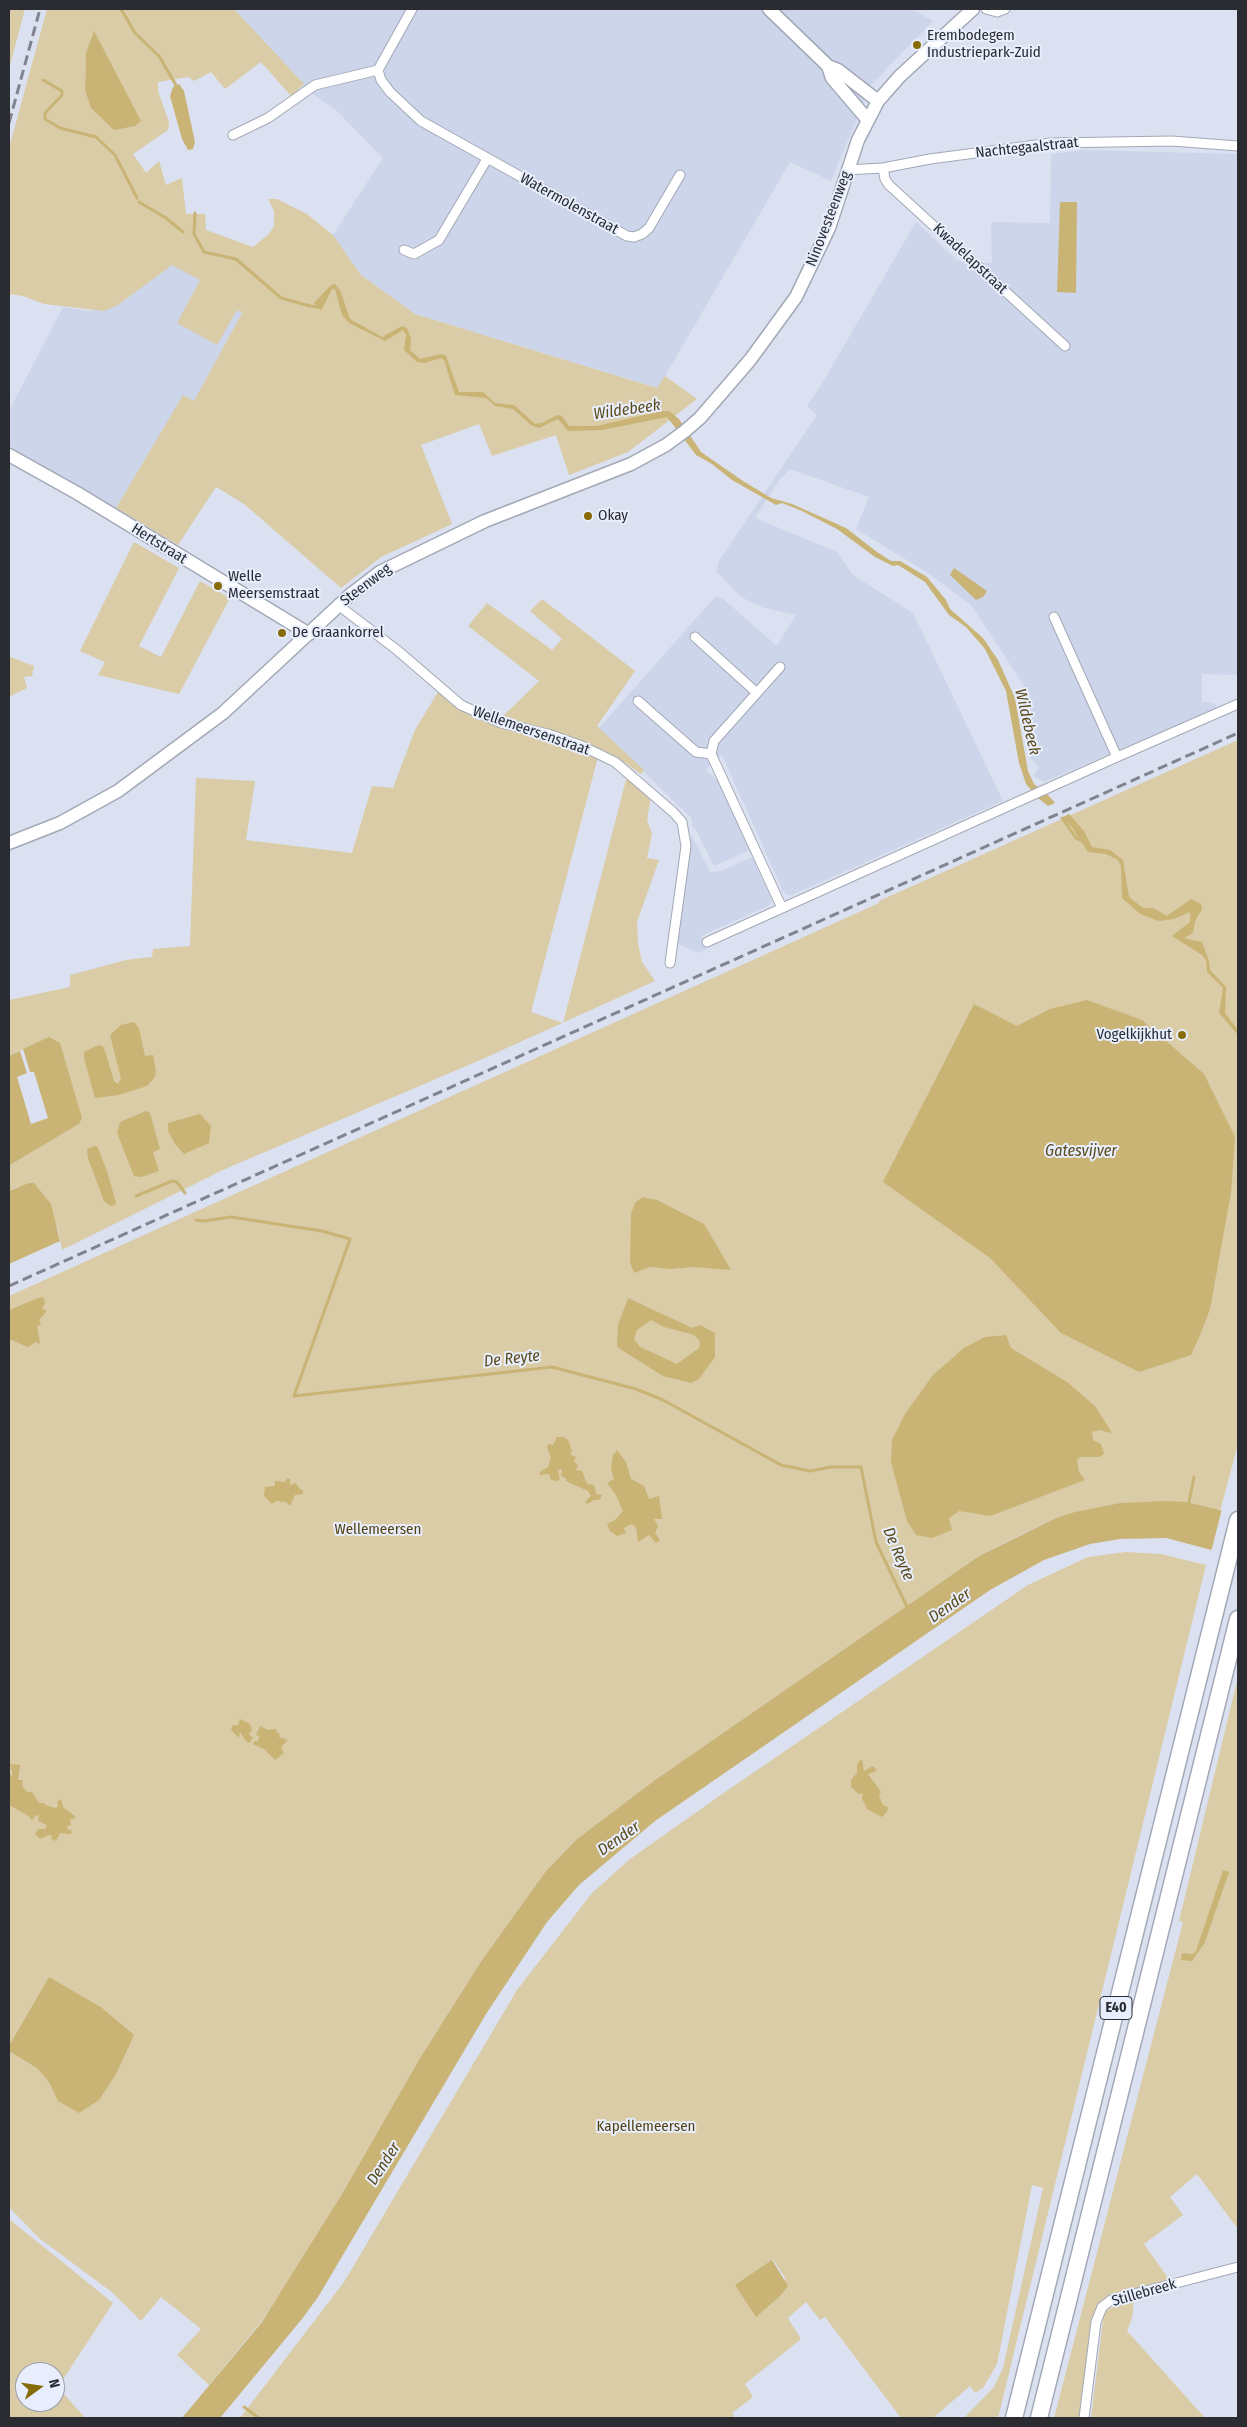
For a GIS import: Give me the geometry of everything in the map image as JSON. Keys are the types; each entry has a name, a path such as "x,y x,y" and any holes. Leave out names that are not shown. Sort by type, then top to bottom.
{"highway":[{"name":"E40","path":"1014,2418 1238,1520"},
{"name":"E40","path":"1039,2418 1238,1619"}],"main road":[{"path":"769,9 828,66 838,70 878,101"},
{"name":"Ninovesteenweg","path":"684,431 700,418 734,379 767,339 796,297 829,228 847,170 867,119 878,101 900,76 973,9"},
{"path":"828,66 832,78 867,119"},
{"name":"Steenweg","path":"9,843 60,823 118,791 222,713 338,605 380,572 416,553 525,504 631,464 666,445 684,431"},
{"name":"Hertstraat","path":"9,454 77,493 309,634"}],"street":[{"path":"233,135 268,118 315,85 378,70 412,9"},
{"path":"986,9 997,12 1005,9"},
{"name":"Watermolenstraat","path":"378,70 381,80 390,92 421,121 618,232 634,237 649,228 680,175"},
{"name":"Nachtegaalstraat","path":"847,170 883,168 930,159 1051,143 1172,141 1238,146"},
{"path":"404,250 414,254 439,240 488,159"},
{"name":"Kwadelapstraat","path":"883,168 885,179 889,185 1065,346"},
{"name":"Wellemeersenstraat","path":"338,605 397,650 460,705 501,723 548,734 582,746 615,762 674,812 682,822 686,846 670,963"},
{"path":"1054,617 1117,757"},
{"path":"695,637 757,693"},
{"path":"780,667 714,741 711,754 782,908"},
{"path":"638,701 696,752 711,754"},
{"path":"707,942 1238,704"},
{"name":"Stillebreek","path":"1084,2418 1096,2322 1102,2307 1111,2300 1238,2267"}],"shaded area":[{"path":"234,9 911,9 933,21 871,85 831,181 790,162 658,388 415,314 361,275 333,235 383,158 336,110 311,93"},
{"path":"1084,150 1238,154 1238,675 1202,674 1202,702 1214,703 1217,708 1044,782 1033,776 1039,767 1029,757 1023,684 971,605 928,573 856,529 869,497 790,469 780,479 755,518 837,552 853,575 913,613 1003,801 792,895 787,895 783,891 722,755 706,770 719,782 750,850 714,866 696,830 692,827 692,819 599,728 715,597 722,598 776,645 796,615 764,608 741,597 716,571 720,559 817,415 807,406 820,387 916,222 958,261 992,263 991,222 1050,223 1051,154"},
{"path":"172,264 200,280 178,322 237,310 242,313 194,401 183,396 116,508 9,448 9,411 63,307 89,311 118,305"},
{"path":"691,834 710,872 721,871 752,857 770,896 783,891 771,897 771,903 768,906 701,936 707,949 698,953 678,944"}],"green space":[{"path":"9,9 25,9 9,69"},
{"path":"47,9 234,9 304,84 291,96 261,62 225,89 211,72 194,81 188,77 158,82 158,91 169,122 168,130 133,154 146,173 159,161 166,185 182,178 186,214 205,214 206,230 253,247 269,234 274,226 274,211 268,199 277,199 307,214 333,235 361,275 415,314 657,388 665,376 697,399 628,452 569,475 556,435 492,456 479,424 421,445 452,524 381,557 341,588 244,504 216,487 178,545 116,508 183,395 194,401 242,313 237,310 217,345 177,323 200,280 172,265 118,305 104,311 44,304 23,296 9,294 9,148","holes":["95,32 85,90 86,53"]},
{"path":"134,542 179,568 139,646 161,657 200,581 230,598 179,694 98,675 105,662 80,651"},
{"path":"542,599 635,671 597,726 644,770 641,774 616,757 590,745 499,720 539,681 468,626 487,603 552,650 562,639 530,611"},
{"path":"10,657 34,666 32,676 24,677 27,688 9,697"},
{"path":"438,692 451,704 476,719 567,744 598,757 531,1012 562,1023 225,1169 62,1250 58,1229 17,1187 9,1191 9,1163 10,1165 79,1124 36,1043 9,1056 9,1000 70,987 70,975 126,960 152,957 153,949 190,946 196,778 255,781 246,840 352,853 372,786 393,788 415,730"},
{"name":"Wellemeersen","path":"1238,740 1238,1444 1220,1511 1187,1502 1120,1503 1056,1518 1016,1537 979,1556 655,1780 577,1839 546,1871 482,1960 420,2058 342,2194 288,2283 261,2322 209,2385 177,2355 201,2329 161,2297 141,2321 113,2293 39,2238 9,2207 9,1296"},
{"path":"627,776 651,797 647,820 652,834 647,858 659,860 637,922 638,943 642,962 655,981 563,1023"},
{"name":"Kapellemeersen","path":"1126,1552 1161,1554 1206,1565 998,2418 965,2417 994,2387 1003,2368 1043,2188 1032,2185 997,2364 983,2388 975,2393 970,2386 933,2418 901,2418 825,2317 820,2320 806,2302 788,2318 801,2339 745,2384 753,2397 732,2413 735,2418 240,2418 344,2282 517,1990 592,1893 630,1859 1028,1585 1088,1557","holes":["773,2260 786,2279 735,2285"]},
{"path":"1238,1677 1238,2229 1197,2174 1170,2197 1183,2215 1144,2244 1170,2281 1101,2301 1098,2305 1081,2418 1054,2418 1183,1922 1179,1921"},
{"path":"9,2219 113,2303 65,2376 65,2362 15,2362 15,2412 65,2412 65,2395 85,2418 9,2418"},
{"path":"1134,2300 1132,2318 1127,2331 1205,2418 1091,2418 1104,2312 1120,2303"}],"water":[{"path":"94,31 141,121 135,126 114,130 91,108 85,90 86,53"},
{"path":"179,84 184,91 195,142 193,149 188,150 182,139 170,96 173,87"},
{"path":"1060,202 1077,202 1076,293 1057,292"},
{"path":"335,284 340,290 350,319 382,337 402,326 407,328 411,339 410,350 420,359 441,354 446,356 459,392 483,392 495,403 514,405 535,424 544,422 557,415 562,416 569,426 597,426 661,411 669,411 679,419 701,452 743,481 771,498 792,504 846,528 891,561 900,561 927,577 946,600 950,609 983,638 998,660 1015,698 1028,771 1034,784 1055,803 1048,806 1026,784 1019,763 1006,691 985,649 966,627 949,615 925,582 898,565 893,566 875,557 837,529 782,503 776,505 732,480 712,464 696,455 667,417 602,430 568,431 558,419 539,428 531,425 513,409 495,406 486,398 455,395 444,360 441,358 424,363 417,362 404,350 406,335 403,330 385,341 349,323 342,315 335,289 332,289 321,311 314,303 331,285"},
{"path":"954,568 987,591 983,597 976,600 950,575"},
{"path":"1069,814 1084,831 1092,847 1110,850 1123,860 1129,897 1143,908 1153,908 1167,916 1191,899 1201,904 1202,909 1195,921 1193,933 1184,938 1202,942 1209,961 1210,970 1226,987 1225,1013 1238,1030 1238,1035 1219,1013 1223,988 1207,972 1206,960 1202,955 1172,936 1190,922 1190,912 1174,919 1159,921 1140,914 1122,898 1121,866 1118,860 1106,854 1088,852 1071,826 1061,818"},
{"name":"Gatesvijver","path":"1087,1000 1142,1020 1204,1074 1235,1137 1231,1193 1210,1309 1201,1333 1191,1355 1139,1372 1061,1333 990,1258 883,1182 974,1004 1017,1026 1050,1009"},
{"path":"134,1022 139,1028 145,1056 153,1055 156,1071 155,1077 147,1086 119,1095 95,1098 84,1052 101,1045 104,1048 114,1081 118,1084 121,1078 110,1035 121,1025"},
{"path":"49,1037 60,1043 82,1118 79,1124 10,1165 9,1056 20,1051 27,1073 17,1077 31,1124 48,1118 34,1072 30,1072 23,1049"},
{"path":"146,1111 150,1113 160,1149 153,1152 159,1171 141,1177 134,1176 117,1133 120,1122"},
{"path":"200,1114 211,1126 209,1143 184,1154 175,1144 168,1131 168,1123"},
{"path":"97,1146 107,1171 115,1205 110,1206 104,1201 88,1158 87,1149"},
{"path":"29,1183 34,1183 51,1204 60,1241 9,1264 9,1191"},
{"path":"643,1197 657,1200 704,1224 731,1270 693,1267 671,1269 650,1267 634,1273 630,1262 631,1214 635,1203"},
{"path":"41,1297 44,1298 45,1303 42,1309 45,1309 46,1312 39,1320 41,1325 37,1326 39,1344 36,1342 28,1347 9,1339 9,1310"},
{"path":"628,1298 692,1328 700,1325 715,1333 715,1357 699,1379 691,1383 663,1376 617,1347 618,1325","holes":["651,1320 664,1327 694,1335 700,1341 699,1348 677,1364 640,1347 634,1339 637,1330"]},
{"path":"1006,1335 1011,1348 1067,1382 1095,1406 1112,1433 1099,1430 1092,1432 1093,1440 1101,1444 1104,1454 1099,1457 1080,1457 1077,1460 1079,1472 1085,1480 990,1516 959,1511 949,1518 952,1530 932,1538 916,1535 907,1521 891,1462 892,1440 905,1414 933,1375 964,1348 985,1337"},
{"path":"557,1437 563,1437 568,1440 572,1451 570,1454 576,1457 574,1461 578,1465 576,1470 582,1471 587,1484 594,1485 596,1494 602,1495 600,1500 594,1500 587,1504 585,1502 591,1496 588,1491 566,1481 566,1478 561,1476 562,1469 558,1470 560,1480 557,1481 551,1480 549,1474 539,1475 541,1471 548,1467 551,1458 547,1447 549,1444 553,1445"},
{"path":"617,1450 626,1462 631,1479 644,1486 649,1499 659,1496 662,1519 654,1519 658,1526 655,1533 660,1540 656,1543 649,1535 638,1542 636,1527 631,1524 624,1528 626,1533 617,1536 610,1531 607,1524 615,1520 623,1511 616,1495 607,1483 614,1479 611,1470 613,1455"},
{"path":"287,1478 290,1479 290,1485 296,1483 303,1491 303,1494 295,1495 290,1506 286,1502 276,1501 272,1504 264,1496 265,1487 275,1486 275,1481 285,1482"},
{"name":"Dender","path":"1187,1502 1238,1515 1238,1557 1166,1538 1120,1539 1090,1544 1044,1560 990,1590 655,1821 579,1885 547,1922 486,2014 318,2297 302,2319 220,2418 182,2418 262,2322 342,2194 420,2058 482,1960 546,1871 577,1839 655,1780 979,1556 1056,1518 1075,1512 1120,1503"},
{"path":"240,1719 250,1724 252,1730 249,1734 253,1738 249,1743 240,1732 239,1738 231,1730 233,1725 238,1725"},
{"path":"260,1726 268,1730 276,1729 277,1733 280,1734 279,1737 288,1740 281,1747 284,1753 275,1760 264,1749 253,1744 255,1741 258,1741 259,1736 256,1735"},
{"path":"862,1760 864,1771 873,1766 877,1771 868,1774 881,1792 879,1797 883,1805 888,1807 887,1812 882,1817 867,1809 862,1798 863,1793 859,1794 851,1787 851,1780 857,1773 857,1765"},
{"path":"10,1764 20,1765 18,1780 23,1780 22,1786 27,1792 32,1792 39,1803 45,1803 45,1805 56,1808 58,1806 57,1802 61,1799 63,1807 76,1817 70,1820 71,1825 66,1827 72,1830 71,1834 60,1833 56,1841 51,1839 52,1836 49,1835 40,1839 35,1834 38,1829 45,1829 47,1825 38,1821 39,1815 35,1816 32,1821 29,1816 9,1805 9,1774 13,1776"},
{"path":"1223,1870 1229,1872 1205,1942 1192,1961 1181,1960 1182,1953 1193,1954 1196,1951"},
{"path":"49,1977 102,2008 134,2035 116,2074 99,2100 79,2113 58,2101 49,2082 37,2068 9,2051 9,2046"},
{"path":"772,2260 788,2286 780,2296 756,2317 735,2285"}],"pier":[{"path":"1222,1509 1238,1513 1238,1559 1211,1552"}],"waterway":[{"name":"Wildebeek","path":"121,9 135,33 159,56 177,87"},
{"path":"43,80 62,91 62,95 45,113 45,119 60,128 96,137 115,155 137,198"},
{"path":"139,202 166,218 183,232"},
{"name":"Wildebeek","path":"195,213 194,234 204,252 236,259 281,298 317,307 319,303"},
{"name":"Wildebeek","path":"1062,818 1076,838 1084,841"},
{"name":"De Reyte","path":"136,1196 172,1181 177,1182 185,1193"},
{"name":"De Reyte","path":"196,1220 204,1221 231,1217 322,1231 350,1239 294,1396 552,1367 636,1389 663,1400 781,1465 810,1471 831,1467 861,1467 876,1542 908,1609"},
{"path":"1189,1502 1194,1477"},
{"path":"244,2407 259,2418"}],"railway":[{"path":"9,123 40,9"},
{"path":"9,1286 1238,733"}],"place":[{"name":"Erembodegem Industriepark-Zuid","path":"917,45"},
{"name":"Okay","path":"588,516"},
{"name":"Welle Meersemstraat","path":"218,586"},
{"name":"De Graankorrel","path":"282,633"},
{"name":"Vogelkijkhut","path":"1182,1035"}]}
